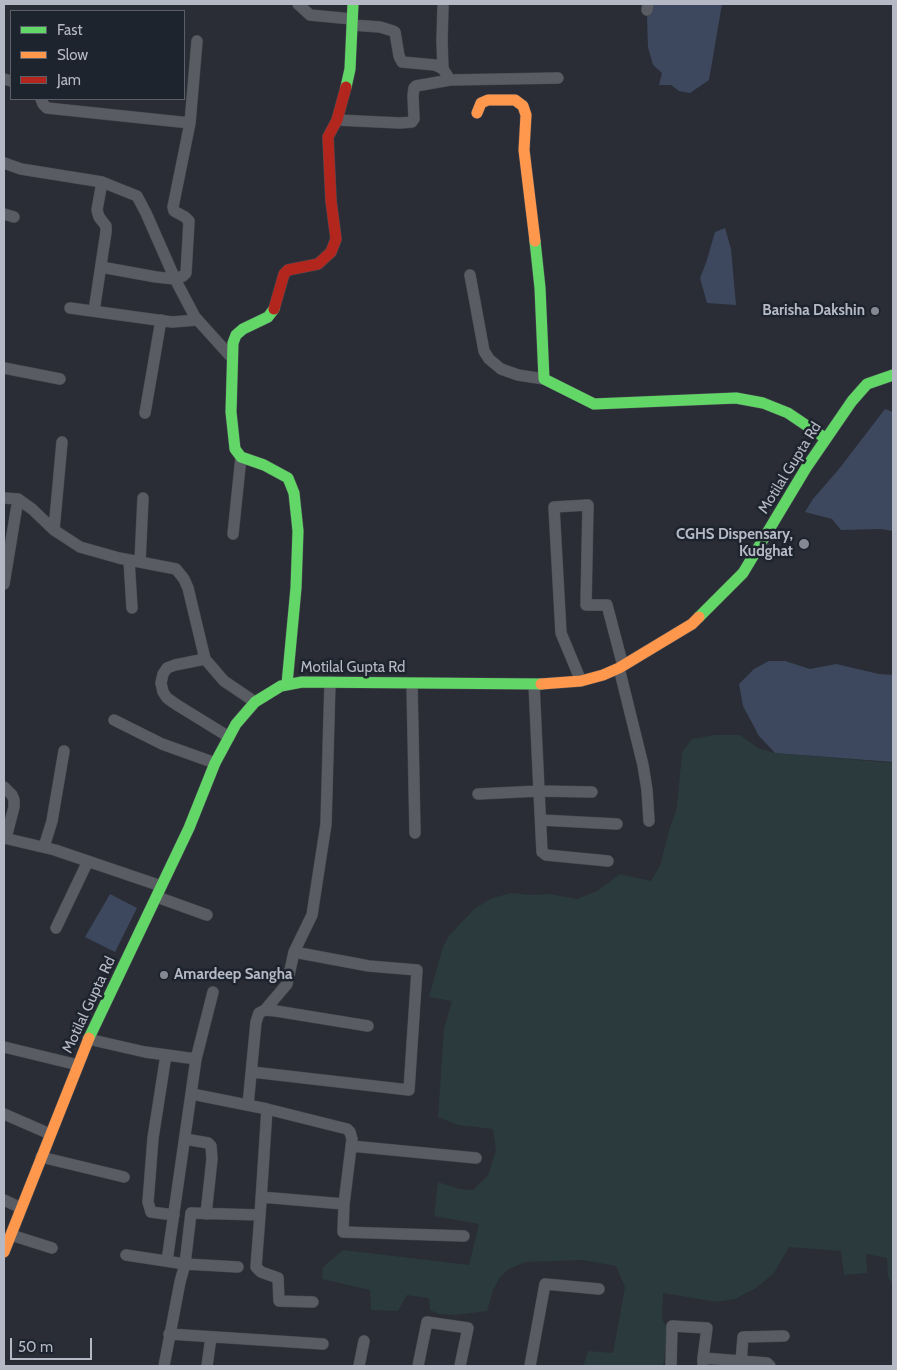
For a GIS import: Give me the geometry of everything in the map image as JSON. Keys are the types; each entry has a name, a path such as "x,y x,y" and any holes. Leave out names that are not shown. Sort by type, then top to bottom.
{"street":[{"path":"298,4 310,15 389,29 395,32 399,56 402,62 435,65 443,69"},
{"path":"287,684 298,531 294,493 288,478 264,465 241,456 235,449 232,440 233,343 236,335 243,329 268,317 273,312 284,274 288,270 318,264 331,252 336,239 331,201 328,137 337,120 343,102 350,69 353,4"},
{"path":"443,6 443,69 450,80"},
{"path":"101,267 156,277 175,278 184,276 187,269 189,221 174,212 173,207 190,124 197,41"},
{"path":"337,120 412,122 414,119 413,96 416,86 450,80 558,78"},
{"path":"41,100 42,104 47,108 190,124"},
{"path":"477,113 481,103 488,100 515,100 523,106 526,115 524,150 540,288 544,379"},
{"path":"4,163 21,168 102,182 137,196 175,278 198,320 232,358"},
{"path":"94,311 106,232 106,226 99,217 97,210 102,182"},
{"path":"470,275 484,351 489,359 501,369 518,375 544,379 594,404 736,398 763,403 788,413 825,438"},
{"path":"70,308 172,322 198,320"},
{"path":"145,413 161,320"},
{"path":"4,368 60,379"},
{"name":"Motilal Gupta Rd","path":"4,1252 88,1039 189,828 215,763 236,724 255,702 281,686 302,682 534,684 581,681 603,675 621,667 692,624 743,573 825,438 867,384 893,375"},
{"path":"54,530 62,442"},
{"path":"232,534 241,456"},
{"path":"4,498 18,499 54,530 80,547 176,569 184,579 205,659 224,681 255,702"},
{"path":"132,608 135,561 143,498"},
{"path":"4,584 18,499"},
{"path":"581,681 561,634 554,507 588,505 586,605 607,605 647,790 649,821"},
{"path":"205,659 167,668 162,674 160,683 167,698 177,706 229,737"},
{"path":"264,1010 287,984 294,952 312,915 326,824 330,682"},
{"path":"412,683 416,834"},
{"path":"534,684 541,820 540,846 542,852 544,854 608,861"},
{"path":"114,720 162,744 215,763"},
{"path":"44,847 54,813 64,751"},
{"path":"4,787 12,794 14,800 14,807 5,838 44,847 88,861 207,915"},
{"path":"478,794 539,791 592,792"},
{"path":"541,820 617,824"},
{"path":"56,928 88,861"},
{"path":"252,1072 409,1090 417,970 369,966 294,952"},
{"path":"167,1261 196,1059 213,992"},
{"path":"248,1105 258,1012 264,1010 368,1026"},
{"path":"88,1039 166,1055 196,1059"},
{"path":"4,1047 78,1065"},
{"path":"166,1055 153,1138 148,1202 152,1212 174,1215"},
{"path":"192,1094 267,1109 347,1129 352,1135 344,1204 343,1232 464,1236"},
{"path":"267,1109 256,1267 261,1272 278,1278 279,1301 313,1302"},
{"path":"4,1114 50,1134"},
{"path":"185,1139 208,1143 211,1146 212,1158 206,1214"},
{"path":"351,1146 476,1158"},
{"path":"41,1157 124,1177"},
{"path":"261,1197 344,1204"},
{"path":"4,1200 21,1208"},
{"path":"164,1366 169,1334 185,1264 191,1213 260,1215"},
{"path":"11,1235 52,1248"},
{"path":"126,1255 185,1264 238,1267"},
{"path":"530,1366 545,1284 599,1289"},
{"path":"418,1366 427,1322 468,1328 460,1366"},
{"path":"671,1366 672,1326 707,1328 703,1362 767,1363 770,1366"},
{"path":"169,1334 323,1344"},
{"path":"741,1362 742,1337 784,1336"},
{"path":"207,1366 211,1337"},
{"path":"360,1366 364,1341"}],"shaded area":[{"path":"715,735 740,735 758,748 775,753 893,763 893,1286 888,1276 887,1258 866,1254 867,1273 844,1275 841,1251 789,1247 774,1273 756,1288 735,1299 717,1302 663,1293 662,1318 668,1331 663,1366 583,1366 588,1351 613,1353 625,1287 616,1266 582,1260 525,1262 509,1269 500,1277 493,1290 487,1311 456,1315 439,1314 430,1310 429,1298 407,1295 398,1311 371,1310 370,1290 322,1279 323,1267 343,1250 469,1265 479,1224 434,1216 438,1182 459,1189 473,1190 488,1175 496,1151 493,1129 458,1125 438,1117 444,1029 452,1001 429,997 443,947 449,936 474,909 492,898 512,893 529,895 549,894 577,899 597,891 620,874 651,881 660,866 677,807 682,752 692,739"}],"water":[{"path":"650,4 722,4 709,80 690,93 679,91 671,85 659,85 662,73 653,65 648,47 647,17"},
{"path":"725,228 731,249 736,305 707,303 700,278 715,232"},
{"path":"885,409 893,412 893,531 881,529 841,530 832,519 805,512 813,499 839,469"},
{"path":"769,661 785,661 810,669 836,664 879,674 893,675 893,762 775,753 759,736 743,706 739,684 754,669"},
{"path":"110,894 137,908 115,952 85,937"}],"traffic: fast":[{"path":"346,87 350,69 353,4"},
{"path":"535,241 540,288 544,379 594,404 736,398 763,403 788,413 825,438"},
{"path":"274,309 268,317 243,329 236,335 233,343 231,412 235,449 241,457 264,465 288,478 294,493 298,531 296,588 287,684"},
{"path":"699,617 743,573 806,468 852,401 867,384 893,375"},
{"path":"89,1038 189,828 215,763 236,724 255,702 281,686 302,682 541,684"}],"traffic: slow":[{"path":"477,113 481,103 488,100 515,100 523,106 526,115 524,150 535,241"},
{"path":"541,684 581,681 603,675 619,668 692,624 699,617"},
{"path":"4,1252 89,1038"}],"traffic: jam":[{"path":"274,309 284,274 288,270 318,264 331,252 336,239 331,201 328,137 337,120 346,87"}],"place":[{"name":"Barisha Dakshin","path":"875,311"},
{"name":"CGHS Dispensary, Kudghat","path":"804,544"},
{"name":"Amardeep Sangha","path":"164,975"}]}
